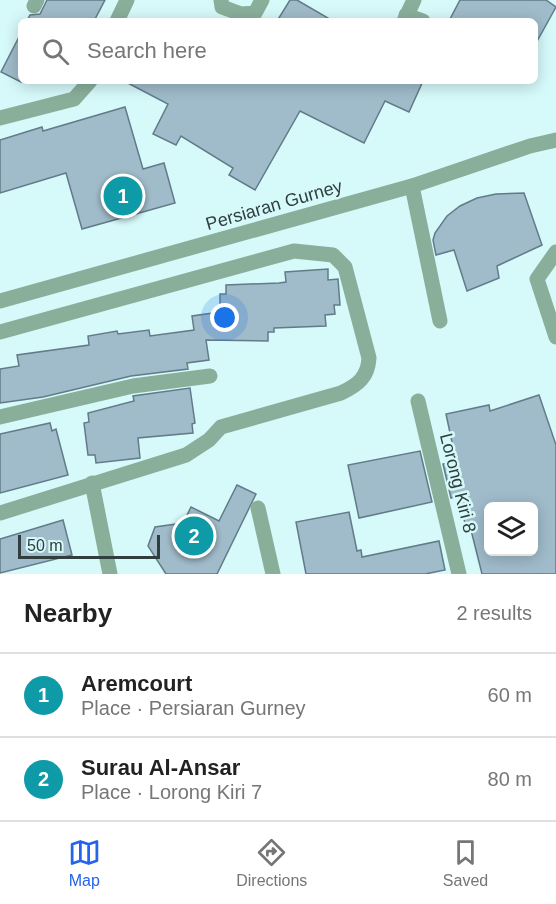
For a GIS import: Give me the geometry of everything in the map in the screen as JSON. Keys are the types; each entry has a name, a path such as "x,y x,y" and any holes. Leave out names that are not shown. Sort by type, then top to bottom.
{"street":[{"path":"118,18 127,0"},
{"path":"221,0 222,7 241,14 255,13 262,0"},
{"path":"405,18 414,0"},
{"path":"0,118 74,99 87,84"},
{"name":"Persiaran Gurney","path":"0,301 412,186 530,146 556,140"},
{"path":"412,186 440,321"},
{"path":"0,332 294,251 333,255 345,267 369,358 368,370 357,386 221,427 186,456 0,513"},
{"path":"556,252 537,279 556,337"},
{"path":"0,417 133,386 210,376"},
{"name":"Lorong Kiri 8","path":"418,401 459,574"},
{"path":"92,483 110,574"},
{"path":"258,508 273,574"}],"building":[{"path":"47,0 105,0 96,18 28,18 30,15 40,14"},
{"path":"290,0 297,0 328,18 279,18"},
{"path":"460,0 546,0 556,7 538,40 538,18 451,18"},
{"path":"18,39 18,80 1,72"},
{"path":"130,84 422,84 409,112 385,101 364,143 300,111 255,190 229,175 233,168 181,136 176,145 153,134 168,104"},
{"path":"125,107 143,169 164,163 175,203 82,229 66,173 0,193 0,140 42,127 43,131"},
{"path":"524,193 542,245 497,266 499,278 467,291 454,250 436,255 433,240 435,233 447,216 460,206 477,198 496,194"},
{"path":"328,269 328,280 338,279 340,305 334,305 335,314 325,315 326,326 274,328 274,332 268,332 268,341 206,340 209,360 187,363 188,369 131,376 43,397 0,403 0,369 19,366 17,355 89,345 88,336 117,331 118,334 149,330 150,336 194,330 192,316 220,312 220,294 226,294 226,285 286,282 285,272"},
{"path":"190,388 195,423 192,424 193,433 138,438 140,458 96,463 95,455 88,455 84,423 89,422 88,413 134,401 133,396"},
{"path":"539,395 556,445 556,574 482,574 471,530 467,531 458,496 451,498 443,464 456,461 446,414 489,405 490,411"},
{"path":"50,423 52,431 56,429 68,475 0,493 0,434"},
{"path":"420,451 432,502 359,518 348,465"},
{"path":"237,485 256,494 217,574 166,574 148,546 155,527 183,523 191,507 219,521"},
{"path":"349,512 357,551 361,550 362,557 439,541 445,570 425,574 306,574 296,522"},
{"path":"63,520 72,555 0,573 0,539"}],"place":[{"name":"Aremcourt","path":"123,196"},
{"name":"Surau Al-Ansar","path":"194,536"}]}
